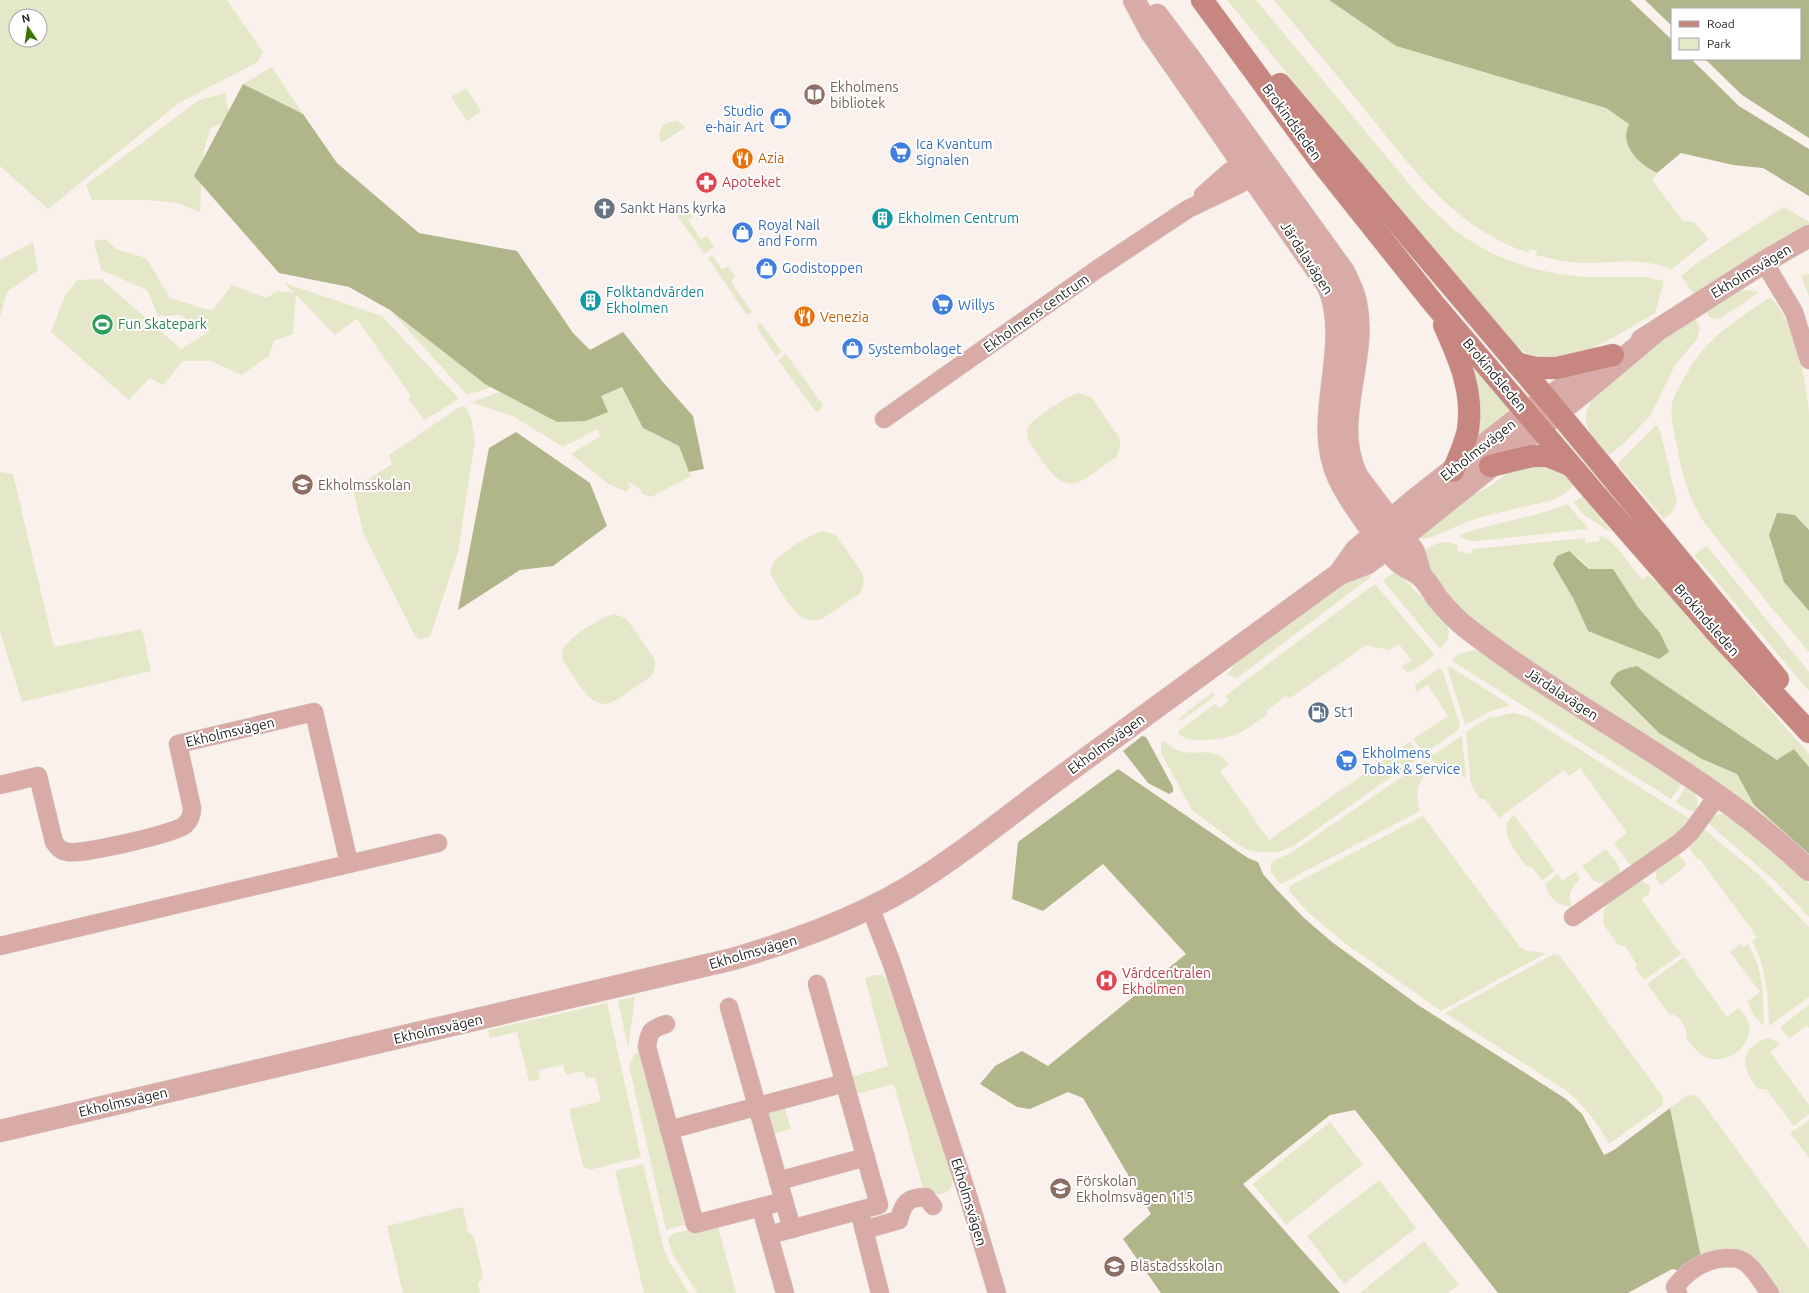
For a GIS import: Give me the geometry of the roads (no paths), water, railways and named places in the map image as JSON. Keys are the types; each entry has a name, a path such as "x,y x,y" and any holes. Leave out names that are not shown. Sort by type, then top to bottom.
{"main road":[{"name":"Brokindsleden","path":"1202,0 1320,161 1434,304 1570,465 1716,632 1809,732"},
{"name":"Brokindsleden","path":"1207,0 1336,149 1552,405 1809,717"},
{"path":"1434,304 1456,350 1463,371 1468,394 1468,429 1464,446 1453,471"},
{"path":"1516,363 1535,368 1557,368 1612,355"},
{"path":"1490,466 1532,456 1548,456 1570,465"}],"street":[{"name":"Järdalavägen","path":"1134,0 1151,32 1255,165 1344,272 1353,291 1356,303 1358,328 1346,419 1351,464 1389,535 1414,552 1421,576 1439,600 1470,631 1540,681 1718,795 1777,841 1809,870"},
{"name":"Järdalavägen","path":"1144,0 1191,60 1255,165"},
{"name":"Ekholmens centrum","path":"884,419 1099,268 1255,165"},
{"name":"Ekholmsvägen","path":"1389,535 1413,501 1453,471 1533,420 1612,355 1654,333 1764,262 1809,236"},
{"path":"1764,262 1794,312 1809,360"},
{"name":"Ekholmsvägen","path":"1552,405 1585,391 1654,333"},
{"name":"Ekholmsvägen","path":"0,1131 732,959 806,936 870,907 907,887 964,850 1033,797 1338,574 1356,550 1389,535 1490,466 1533,420"},
{"name":"Ekholmsvägen","path":"0,785 38,776 54,842 59,849 68,852 81,852 125,842 178,829 186,824 191,816 192,808 178,744 314,712 349,863"},
{"path":"1574,918 1679,843 1696,826 1718,795"},
{"path":"0,946 438,843"},
{"name":"Ekholmsvägen","path":"870,907 892,964 968,1196 997,1293"},
{"path":"769,1235 879,1205 817,984"},
{"path":"729,1007 792,1229"},
{"path":"666,1024 653,1029 648,1035 647,1046 696,1224 784,1201"},
{"path":"669,1130 845,1083"},
{"path":"778,1181 866,1157"},
{"path":"864,1230 899,1220 902,1209 908,1200 918,1197 926,1197 933,1206"},
{"path":"761,1208 785,1293"},
{"path":"858,1211 880,1293"},
{"path":"1678,1293 1675,1287 1682,1277 1695,1267 1711,1260 1734,1258 1746,1263 1770,1293"}],"place":[{"name":"Ekholmens bibliotek","path":"814,95"},
{"name":"Studio e-hair Art","path":"780,119"},
{"name":"Ica Kvantum Signalen","path":"901,152"},
{"name":"Azia","path":"743,158"},
{"name":"Apoteket","path":"707,182"},
{"name":"Sankt Hans kyrka","path":"604,208"},
{"name":"Ekholmen Centrum","path":"883,218"},
{"name":"Royal Nail and Form","path":"742,233"},
{"name":"Godistoppen","path":"766,268"},
{"name":"Folktandvården Ekholmen","path":"591,300"},
{"name":"Willys","path":"943,305"},
{"name":"Venezia","path":"805,317"},
{"name":"Fun Skatepark","path":"103,324"},
{"name":"Systembolaget","path":"853,349"},
{"name":"Ekholmsskolan","path":"303,485"},
{"name":"St1","path":"1318,712"},
{"name":"Ekholmens Tobak & Service","path":"1346,761"},
{"name":"Vårdcentralen Ekholmen","path":"1107,981"},
{"name":"Förskolan Ekholmsvägen 115","path":"1060,1189"},
{"name":"Blästadsskolan","path":"1114,1266"}]}
